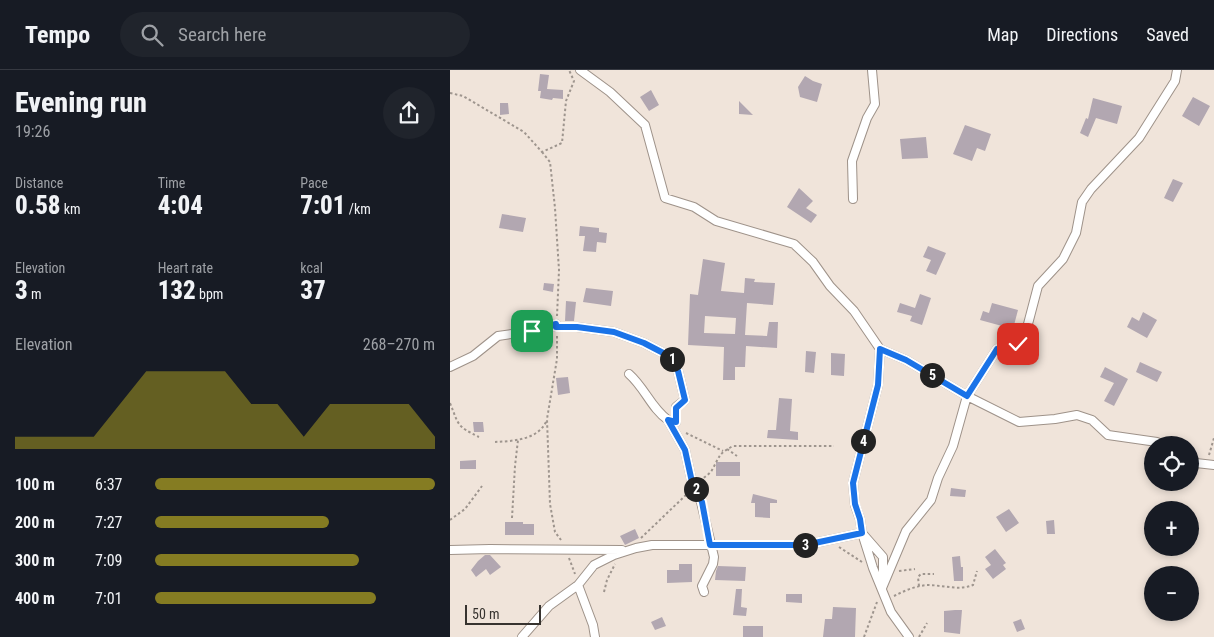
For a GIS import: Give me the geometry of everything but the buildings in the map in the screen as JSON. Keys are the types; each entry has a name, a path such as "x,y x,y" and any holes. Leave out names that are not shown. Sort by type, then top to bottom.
{"street":[{"path":"580,70 610,92 645,125 665,198 694,207 716,221 794,244 813,262 830,286 854,311 880,349 906,360 967,396 1019,422 1055,419 1077,414 1092,420 1108,435 1144,440"},
{"path":"853,199 852,161 867,118 875,104 872,70"},
{"path":"883,590 889,570 906,531 930,500 953,446 967,396 997,349 1010,352 1018,344 1028,324 1038,286 1063,259 1076,232 1082,202 1091,189 1139,138 1175,81 1177,70"},
{"path":"450,367 473,356 498,336 556,325 614,332 644,343 671,357 678,371 685,400 676,408 676,422 668,420"},
{"path":"880,349 878,385 853,483 855,504 873,568 891,612 909,637"},
{"path":"629,374 640,383 657,411 668,420 685,450 695,487 702,502 714,557 713,564 702,586 704,592"},
{"path":"1199,463 1214,465"},
{"path":"522,637 549,606 578,586 594,565 626,551 652,545 805,545 830,538 862,533"},
{"path":"862,533 883,557 883,590"},
{"path":"450,550 626,551"},
{"path":"578,586 593,625 595,637"}],"path":[{"path":"542,152 562,143 566,101 574,82 569,70"},
{"path":"450,93 463,96 524,132 550,162 559,270 556,325 558,359 547,419 550,504 555,532 562,541 573,566 578,586"},
{"path":"450,403 456,420 464,430 479,437"},
{"path":"495,442 518,440 539,431 547,419"},
{"path":"674,429 704,440 723,451"},
{"path":"512,518 514,466 518,440"},
{"path":"604,592 606,580 626,551 712,471 715,461 723,451 733,446 834,446"},
{"path":"727,449 737,456"},
{"path":"450,520 465,509 482,486"},
{"path":"830,538 843,550 873,568"},
{"path":"889,570 916,569"},
{"path":"883,590 888,598 890,598 919,586 966,588 974,585 977,571"},
{"path":"919,586 918,577 921,574 934,574"},
{"path":"864,637 883,590"},
{"path":"919,637 927,624"}],"route":[{"path":"532,331 556,324 556,327 577,327 614,332 644,343 656,351 671,357 678,371 685,400 676,408 676,422 668,420 685,450 692,482 702,502 710,545 805,545 830,538 862,533 855,504 853,483 878,385 880,349 906,360 967,396 997,349 1010,352 1018,344"}]}
